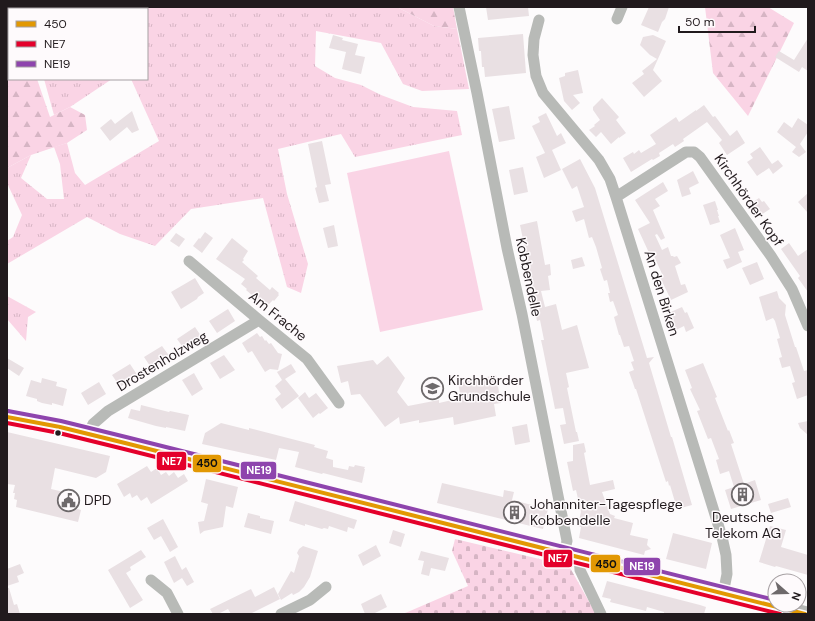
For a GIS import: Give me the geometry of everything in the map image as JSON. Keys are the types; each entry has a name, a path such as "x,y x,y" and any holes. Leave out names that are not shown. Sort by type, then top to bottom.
{"main road":[{"path":"7,417 88,434 805,614"}],"street":[{"name":"Kobbendelle","path":"459,7 567,541 572,555 601,614"},
{"path":"617,18 622,7"},
{"name":"An den Birken","path":"539,20 534,39 533,55 536,76 543,93 599,160 610,179 721,535 726,555 727,574 723,594"},
{"name":"Kirchhörder Kopf","path":"616,197 686,152 694,152 700,157 771,256 792,289 808,326"},
{"name":"Am Frache","path":"189,261 307,359 339,403"},
{"name":"Drostenholzweg","path":"88,434 93,424 108,411 259,320"},
{"path":"151,580 167,593 178,614"},
{"path":"281,614 310,600 326,587"}],"green space":[{"path":"7,7 123,7 8,8 8,80 37,80 50,117 70,107 85,115 87,130 67,143 31,155 7,168"},
{"path":"397,7 434,26 457,29 469,89 422,91 403,84 381,43 316,31 315,66 335,78 361,85 381,95 413,107 457,111 462,135 355,157 341,134 278,149 287,194 308,264 301,293 287,287 263,198 191,209 155,246 120,234 87,217 7,264 7,241 13,237 22,215 7,183 7,168 31,155 21,178 47,199 64,199 60,164 54,147 67,143 75,173 85,185 159,141 131,80 148,80 148,8 121,8"},
{"path":"397,7 453,7 457,29 434,26"},
{"path":"705,7 768,7 794,23 748,116 713,73"},
{"path":"44,80 110,80 70,107 54,115"},
{"path":"449,151 483,310 380,332 347,173"},
{"path":"7,296 36,312 28,317 26,341 7,319"},
{"path":"455,539 569,566 596,614 403,614 468,586 452,551"}],"building":[{"path":"486,7 528,7 529,16 488,20"},
{"path":"649,7 669,7 658,32 641,25"},
{"path":"523,34 526,73 485,77 484,67 482,67 481,51 479,51 478,38"},
{"path":"333,35 343,38 342,40 358,44 355,55 365,57 361,74 342,69 346,52 329,48"},
{"path":"653,35 666,41 653,70 662,81 644,97 632,83 644,74 642,71 657,59 650,55 640,45 643,37"},
{"path":"808,38 808,71 802,67 799,72 775,57 779,51 794,60"},
{"path":"578,70 583,93 573,95 580,103 572,110 564,101 559,78 565,76 565,73"},
{"path":"602,98 619,117 616,120 626,133 611,144 601,132 596,137 589,130 600,120 593,110 593,107"},
{"path":"704,105 713,117 715,116 730,136 737,130 745,143 727,155 719,143 722,140 707,122 683,139 684,141 675,147 673,144 659,153 660,156 653,160 652,159 631,172 623,158 633,152 634,154 639,150 641,153 656,144 650,135 676,117 679,122"},
{"path":"509,106 515,139 499,142 492,109"},
{"path":"132,111 139,130 132,133 127,127 110,141 100,128 111,119 115,124"},
{"path":"546,113 557,136 561,133 566,143 552,150 561,170 544,178 536,157 545,153 532,126 540,122 538,117"},
{"path":"798,118 808,125 808,132 800,144 806,152 799,157 792,152 796,147 777,132 784,122 792,128"},
{"path":"322,141 331,184 325,185 329,201 319,203 308,144"},
{"path":"760,147 772,164 778,160 783,166 773,174 769,168 757,176 747,162 753,158 750,154"},
{"path":"580,159 595,188 647,358 654,357 649,363 692,505 677,509 670,485 669,486 668,481 666,482 636,389 629,372 634,370 631,362 634,361 629,346 624,347 619,335 614,317 618,315 613,301 610,302 608,293 610,293 607,280 604,281 600,269 602,268 596,247 592,237 589,238 584,219 576,222 572,211 584,207 577,186 572,189 562,169"},
{"path":"523,167 528,192 514,195 509,170"},
{"path":"693,171 699,183 689,188 691,194 682,197 677,180"},
{"path":"663,182 668,191 655,199 660,206 653,210 665,238 661,240 657,234 655,235 662,250 668,247 671,256 677,256 681,263 675,266 681,285 685,284 688,292 671,300 660,277 663,276 653,254 650,255 638,229 650,223 635,200"},
{"path":"808,193 808,213 798,202"},
{"path":"759,198 762,202 764,201 770,209 756,218 747,206"},
{"path":"715,201 720,222 710,225 703,205"},
{"path":"537,221 545,265 550,264 551,275 548,276 550,290 541,291 545,307 556,304 562,330 577,325 589,368 566,373 569,387 567,388 579,441 564,444 560,425 566,424 563,408 555,409 541,340 544,340 540,320 537,321 520,225"},
{"path":"334,225 338,246 328,248 323,228"},
{"path":"735,228 744,250 738,252 742,262 727,269 723,260 730,258 720,235"},
{"path":"205,232 213,238 202,253 193,246"},
{"path":"176,233 185,239 179,247 170,241"},
{"path":"232,238 248,251 242,262 258,276 256,278 270,290 272,287 279,293 274,301 273,300 267,306 261,301 260,302 241,284 245,279 216,259"},
{"path":"789,243 798,256 808,249 808,292 798,278 800,276 781,249"},
{"path":"582,257 585,266 573,269 571,260"},
{"path":"757,262 764,279 750,285 742,268"},
{"path":"195,278 204,293 181,309 171,292"},
{"path":"777,291 779,298 786,305 785,315 804,371 808,370 808,395 797,399 792,383 795,382 790,366 782,368 779,358 782,357 777,339 780,338 775,321 773,318 766,321 759,297"},
{"path":"682,307 685,313 687,312 694,328 686,332 684,326 674,331 666,314"},
{"path":"228,309 235,321 217,333 209,321"},
{"path":"195,327 203,339 185,350 177,339"},
{"path":"257,333 269,344 271,343 278,353 282,354 278,370 270,369 265,372 252,351 248,353 242,343"},
{"path":"162,346 170,357 152,369 144,357"},
{"path":"224,355 235,370 220,379 210,363"},
{"path":"388,356 405,378 397,392 408,406 439,400 439,403 461,398 458,383 496,375 501,403 494,404 496,416 454,425 453,417 419,423 419,420 400,424 399,417 385,427 360,394 351,395 348,381 341,383 337,366 373,360 377,365"},
{"path":"7,358 24,368 19,376 7,368"},
{"path":"703,363 717,397 715,398 734,443 731,444 744,484 755,480 761,500 731,509 725,490 734,487 729,471 720,474 716,460 719,459 711,438 708,439 697,411 700,410 690,389 692,388 685,370"},
{"path":"130,364 138,376 120,387 112,375"},
{"path":"291,364 296,372 285,379 299,396 282,409 275,399 281,394 275,386 282,380 277,372"},
{"path":"194,373 203,389 192,396 182,380"},
{"path":"42,378 57,382 56,386 67,389 63,406 52,403 52,405 42,403 37,401 37,399 26,396 31,380 41,383"},
{"path":"99,382 106,394 88,405 81,393"},
{"path":"305,392 309,398 316,393 328,408 313,418 298,398"},
{"path":"141,405 189,415 185,431 156,426 128,418 131,409 140,411"},
{"path":"808,421 808,435 800,428 798,423"},
{"path":"221,423 249,430 249,428 315,445 314,447 328,451 326,458 333,460 333,467 348,470 349,466 354,467 355,465 365,467 362,483 295,467 299,452 279,448 276,460 202,444 205,433"},
{"path":"527,424 530,442 515,445 512,427"},
{"path":"7,432 110,456 106,472 96,478 55,468 51,489 77,495 74,508 81,510 78,522 16,507 17,500 14,499 15,493 13,493 15,485 7,484"},
{"path":"584,443 586,452 584,453 590,485 613,480 615,489 602,492 610,514 615,516 614,518 633,523 630,535 648,539 647,545 651,549 645,551 644,555 579,538 581,527 578,526 581,512 576,490 573,491 567,462 573,461 573,445"},
{"path":"147,466 151,472 157,468 161,475 166,472 169,476 174,472 178,478 184,474 188,481 151,504 147,497 141,501 137,495 132,498 130,493 124,497 117,484"},
{"path":"206,479 238,487 233,508 226,506 223,527 204,531 200,534 198,522 204,521 208,504 201,502"},
{"path":"442,483 503,497 504,490 514,492 512,500 548,509 543,529 437,503"},
{"path":"788,498 791,507 771,513 768,504"},
{"path":"295,501 357,520 354,529 348,527 347,532 329,526 328,529 322,529 289,521"},
{"path":"248,513 260,516 260,518 274,521 271,534 244,527"},
{"path":"163,519 178,547 170,552 161,536 154,540 147,528"},
{"path":"770,526 786,530 781,547 808,555 808,575 807,573 801,573 759,562"},
{"path":"393,530 405,534 401,547 389,543"},
{"path":"673,533 712,543 706,569 666,559"},
{"path":"376,545 381,556 363,566 358,555"},
{"path":"303,546 318,551 310,577 299,592 293,595 292,593 281,600 278,594 291,571 294,573 299,556 297,553"},
{"path":"141,550 146,557 130,567 131,570 126,573 143,600 130,608 108,570"},
{"path":"421,551 449,558 445,571 431,568 429,576 421,574 424,561 418,560"},
{"path":"175,556 182,570 186,567 194,582 187,586 182,578 174,583 164,562"},
{"path":"20,564 24,573 17,576 19,582 7,586 7,569"},
{"path":"607,581 706,607 704,614 664,614 664,612 647,607 646,611 610,602 611,599 602,597"},
{"path":"274,587 280,599 250,614 231,614 228,609 218,614 213,614 210,609 251,589 255,597"},
{"path":"7,588 9,588 14,605 17,604 20,614 7,614"},
{"path":"381,594 387,607 373,614 365,614 361,604"}],"transit line":[{"name":"NE19","path":"8,411 61,421 126,437 767,598"},
{"name":"450","path":"7,417 60,427 125,443 805,614"},
{"name":"NE7","path":"7,423 59,433 124,449 780,614"}],"place":[{"name":"Kirchhörder Grundschule","path":"433,388"},
{"name":"Deutsche Telekom AG","path":"743,495"},
{"name":"DPD","path":"68,500"},
{"name":"Johanniter-Tagespflege Kobbendelle","path":"515,512"}]}
